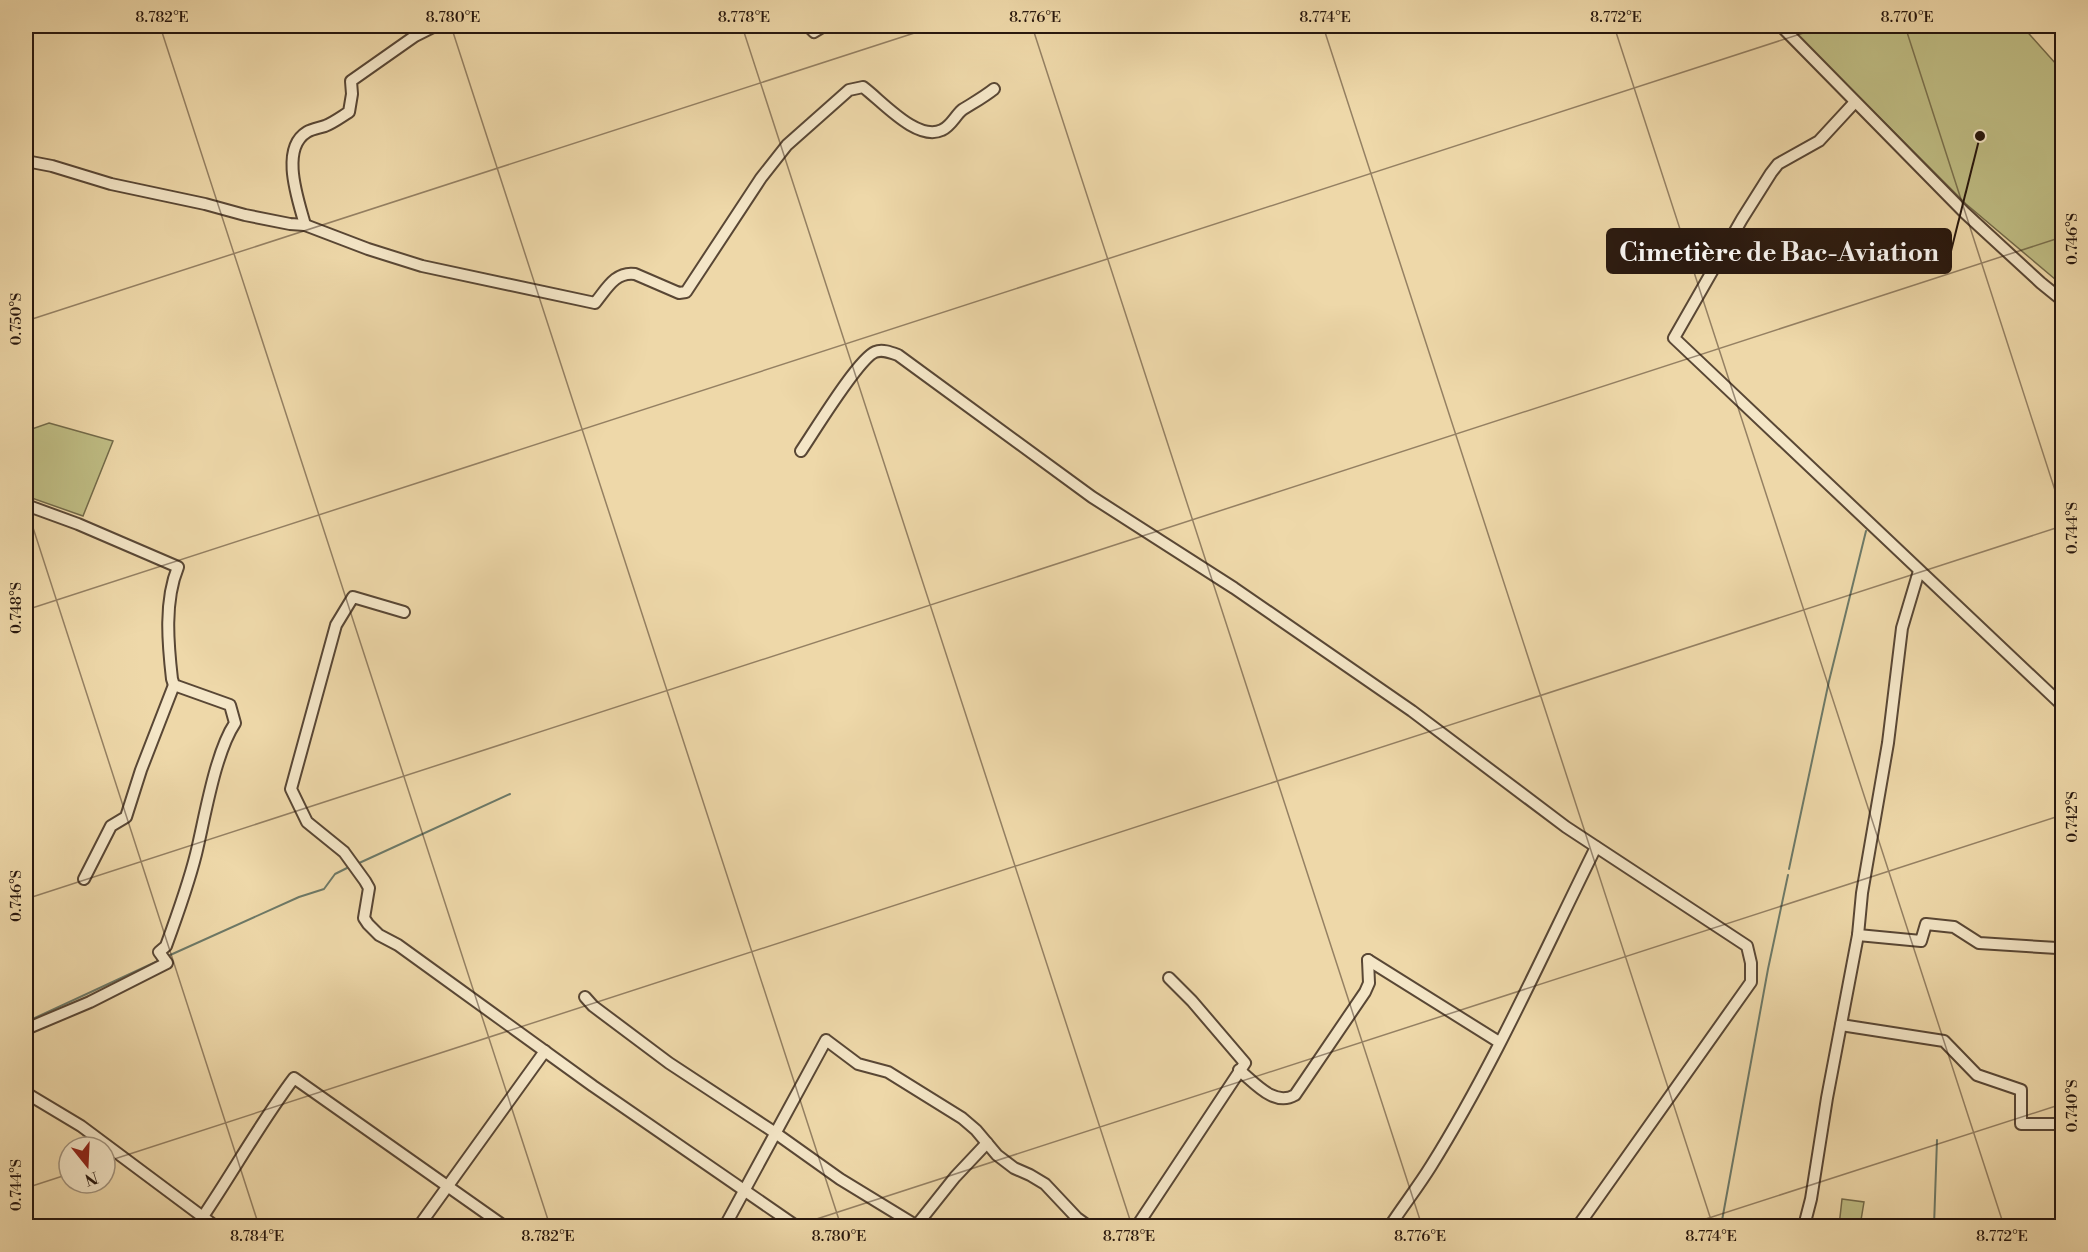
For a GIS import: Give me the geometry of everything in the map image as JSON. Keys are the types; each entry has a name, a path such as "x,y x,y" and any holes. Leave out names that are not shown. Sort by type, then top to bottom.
{"street":[{"path":"305,225 293,182 294,153 300,139 307,133 327,126 349,112 352,94 351,81 415,36 435,26"},
{"path":"808,26 814,32 824,26"},
{"path":"1781,26 1965,213 2062,300"},
{"path":"26,161 52,166 111,184 245,215 305,225 368,249 422,266 595,303 617,276 628,273 683,293 761,178 787,145 849,90 863,87 913,128 933,133 944,130 963,110 994,89"},
{"path":"1855,102 1819,141 1778,164 1770,173 1674,338 2062,705"},
{"path":"801,451 838,395 868,357 879,351 888,351 898,355 1092,497 1300,633 1412,711 1566,827 1747,946 1750,982 1578,1227"},
{"path":"26,505 78,524 178,567 172,581 169,633 174,685 141,770 126,817 111,826 84,879"},
{"path":"1804,1227 1858,935 1862,893 1888,743 1902,628 1919,570"},
{"path":"404,612 353,597 336,625 291,789 307,822 316,831 334,842 354,864 369,888 364,918 371,929 398,945 796,1227"},
{"path":"26,1029 118,989 166,963 159,952 166,946 187,889 226,735 235,723 230,705 174,685"},
{"path":"1390,1227 1452,1130 1499,1042 1596,847"},
{"path":"1858,935 1921,941 1926,924 1954,927 1979,943 2057,948 2062,946"},
{"path":"1239,1070 1274,1098 1287,1099 1295,1095 1365,992 1369,983 1368,960 1499,1042"},
{"path":"1137,1227 1245,1063 1192,1001 1169,978"},
{"path":"585,997 593,1006 669,1063 776,1133 840,1179 917,1226 955,1177 987,1143"},
{"path":"1841,1024 1944,1041 1977,1075 2021,1090 2021,1124 2062,1124"},
{"path":"725,1227 826,1041 858,1064 888,1072 962,1118 1014,1168 1045,1184 1088,1227"},
{"path":"419,1227 545,1050"},
{"path":"202,1218 235,1169 262,1121 294,1078 504,1227"},
{"path":"26,1093 81,1126 215,1227"}],"shaded area":[{"path":"1788,26 2022,26 2062,68 2062,285 1966,204"},
{"path":"49,423 113,441 83,516 26,496 26,431"},
{"path":"1842,1199 1864,1202 1860,1226 1839,1226"}],"waterway":[{"path":"1789,869 1829,681 1866,531"},
{"path":"357,864 510,794"},
{"path":"168,956 299,897 324,889 335,874 349,867"},
{"path":"1721,1226 1768,969 1788,875"},
{"path":"26,1022 160,960"},
{"path":"1934,1226 1937,1140"}],"place":[{"name":"Cimetière de Bac-Aviation","path":"1980,136"}]}
